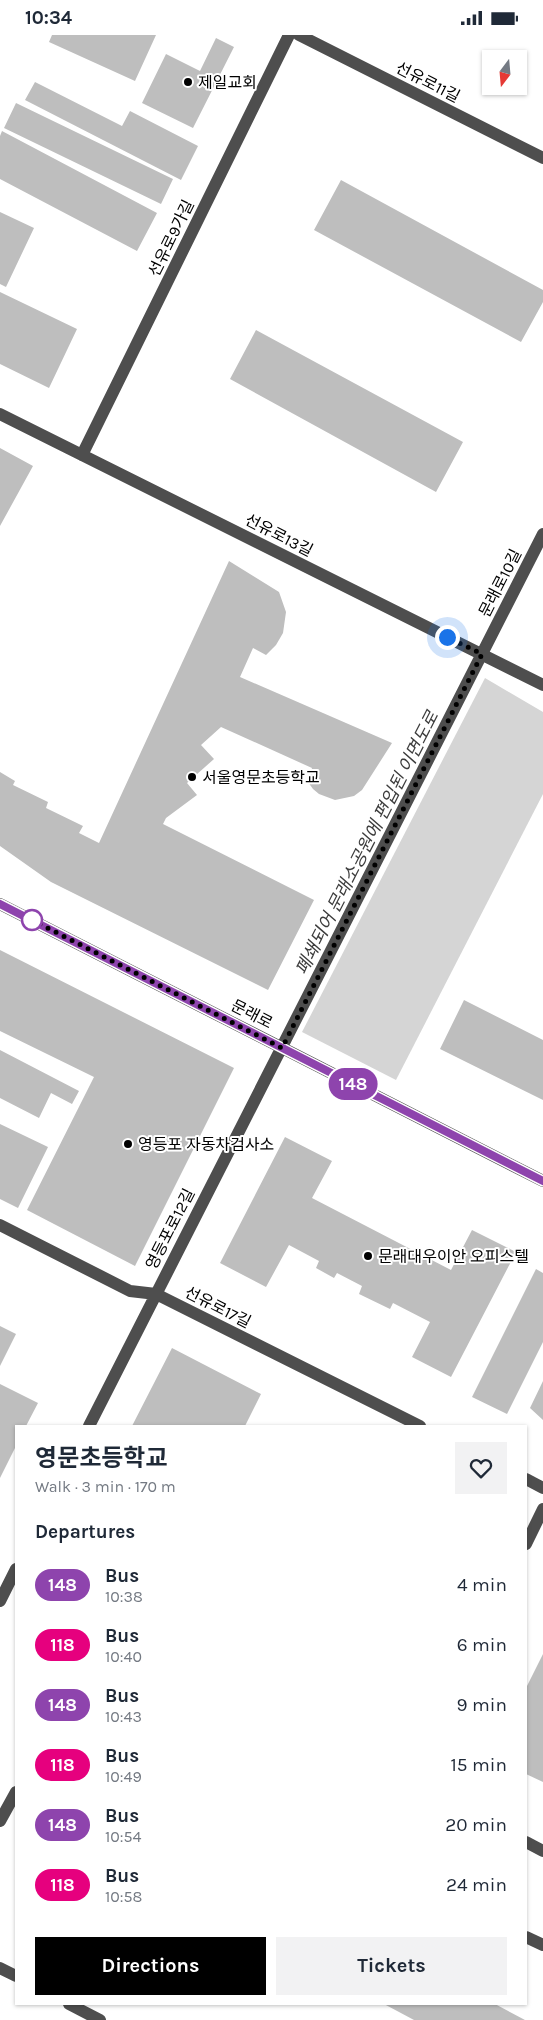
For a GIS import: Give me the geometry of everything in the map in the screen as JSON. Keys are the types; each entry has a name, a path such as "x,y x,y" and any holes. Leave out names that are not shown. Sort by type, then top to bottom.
{"street":[{"name":"선유로9가길","path":"82,455 289,35"},
{"name":"선유로11길","path":"299,35 543,158"},
{"name":"선유로13길","path":"0,414 543,685"},
{"name":"문래로10길","path":"282,1048 543,534"},
{"name":"문래로","path":"0,904 543,1181"},
{"name":"영등포로12길","path":"90,1425 282,1048"},
{"name":"선유로17길","path":"0,1225 130,1291 156,1294 418,1425"},
{"path":"527,1480 543,1488"},
{"path":"527,1542 543,1509"},
{"path":"0,1571 15,1575 0,1601"},
{"path":"0,1821 15,1794"},
{"path":"527,1843 543,1851"},
{"path":"527,1937 543,1945"},
{"path":"0,1968 15,1976"},
{"path":"71,2005 100,2020"}],"shaded area":[{"path":"485,678 543,712 543,794 396,1080 302,1032"}],"building":[{"path":"52,35 156,35 135,81 49,42"},
{"path":"216,38 234,47 193,128 142,103 166,54 200,71"},
{"path":"35,82 122,126 130,111 198,146 181,180 25,100"},
{"path":"16,103 173,179 161,204 4,128"},
{"path":"2,131 157,213 137,251 0,179 0,136"},
{"path":"341,180 543,290 543,302 521,342 314,230"},
{"path":"0,212 34,228 6,287 0,284"},
{"path":"0,292 77,329 49,388 0,364"},
{"path":"256,330 463,442 436,492 230,379"},
{"path":"0,448 33,466 0,526"},
{"path":"229,561 279,592 286,612 283,633 276,645 266,655 253,648 240,677 392,743 362,790 354,796 335,800 319,794 313,789 308,782 312,768 221,727 201,745 214,759 187,783 197,795 166,818 163,824 314,900 268,990 51,882 0,846 0,772 15,781 13,785 48,802 46,808 83,826 79,833 99,843"},
{"name":"영등포 자동차검사소","path":"0,950 234,1068 135,1266 27,1210 94,1077 0,1031"},
{"path":"464,1000 543,1040 543,1100 440,1049"},
{"path":"0,1050 79,1091 72,1104 51,1093 39,1118 0,1098"},
{"path":"0,1124 48,1147 18,1208 0,1199"},
{"name":"문래대우이안 오피스텔","path":"285,1137 332,1161 312,1198 451,1270 472,1230 516,1252 451,1377 412,1357 430,1322 393,1303 390,1309 359,1294 362,1286 337,1273 334,1278 316,1268 319,1261 289,1245 266,1287 220,1263"},
{"path":"536,1269 543,1273 543,1342 507,1414 472,1397"},
{"path":"0,1326 16,1334 0,1366"},
{"path":"172,1348 261,1394 246,1425 133,1425"},
{"path":"543,1381 543,1420 530,1408"},
{"path":"0,1384 38,1403 27,1425 15,1425 15,1448 0,1478"},
{"path":"543,1654 543,1782 527,1774 527,1686"},
{"path":"386,2005 497,2005 525,2020 414,2020"}],"bus line":[{"name":"148","path":"0,904 543,1181"}],"place":[{"name":"제일교회","path":"188,82"},
{"name":"서울영문초등학교","path":"192,777"},
{"name":"영등포 자동차검사소","path":"128,1144"},
{"name":"문래대우이안 오피스텔","path":"368,1256"}],"route":[{"path":"32,920 282,1048 482,654 447,637"}],"water label":[{"name":"폐쇄되어 문래소공원에 편입된 이면도로","path":"367,843"}]}
